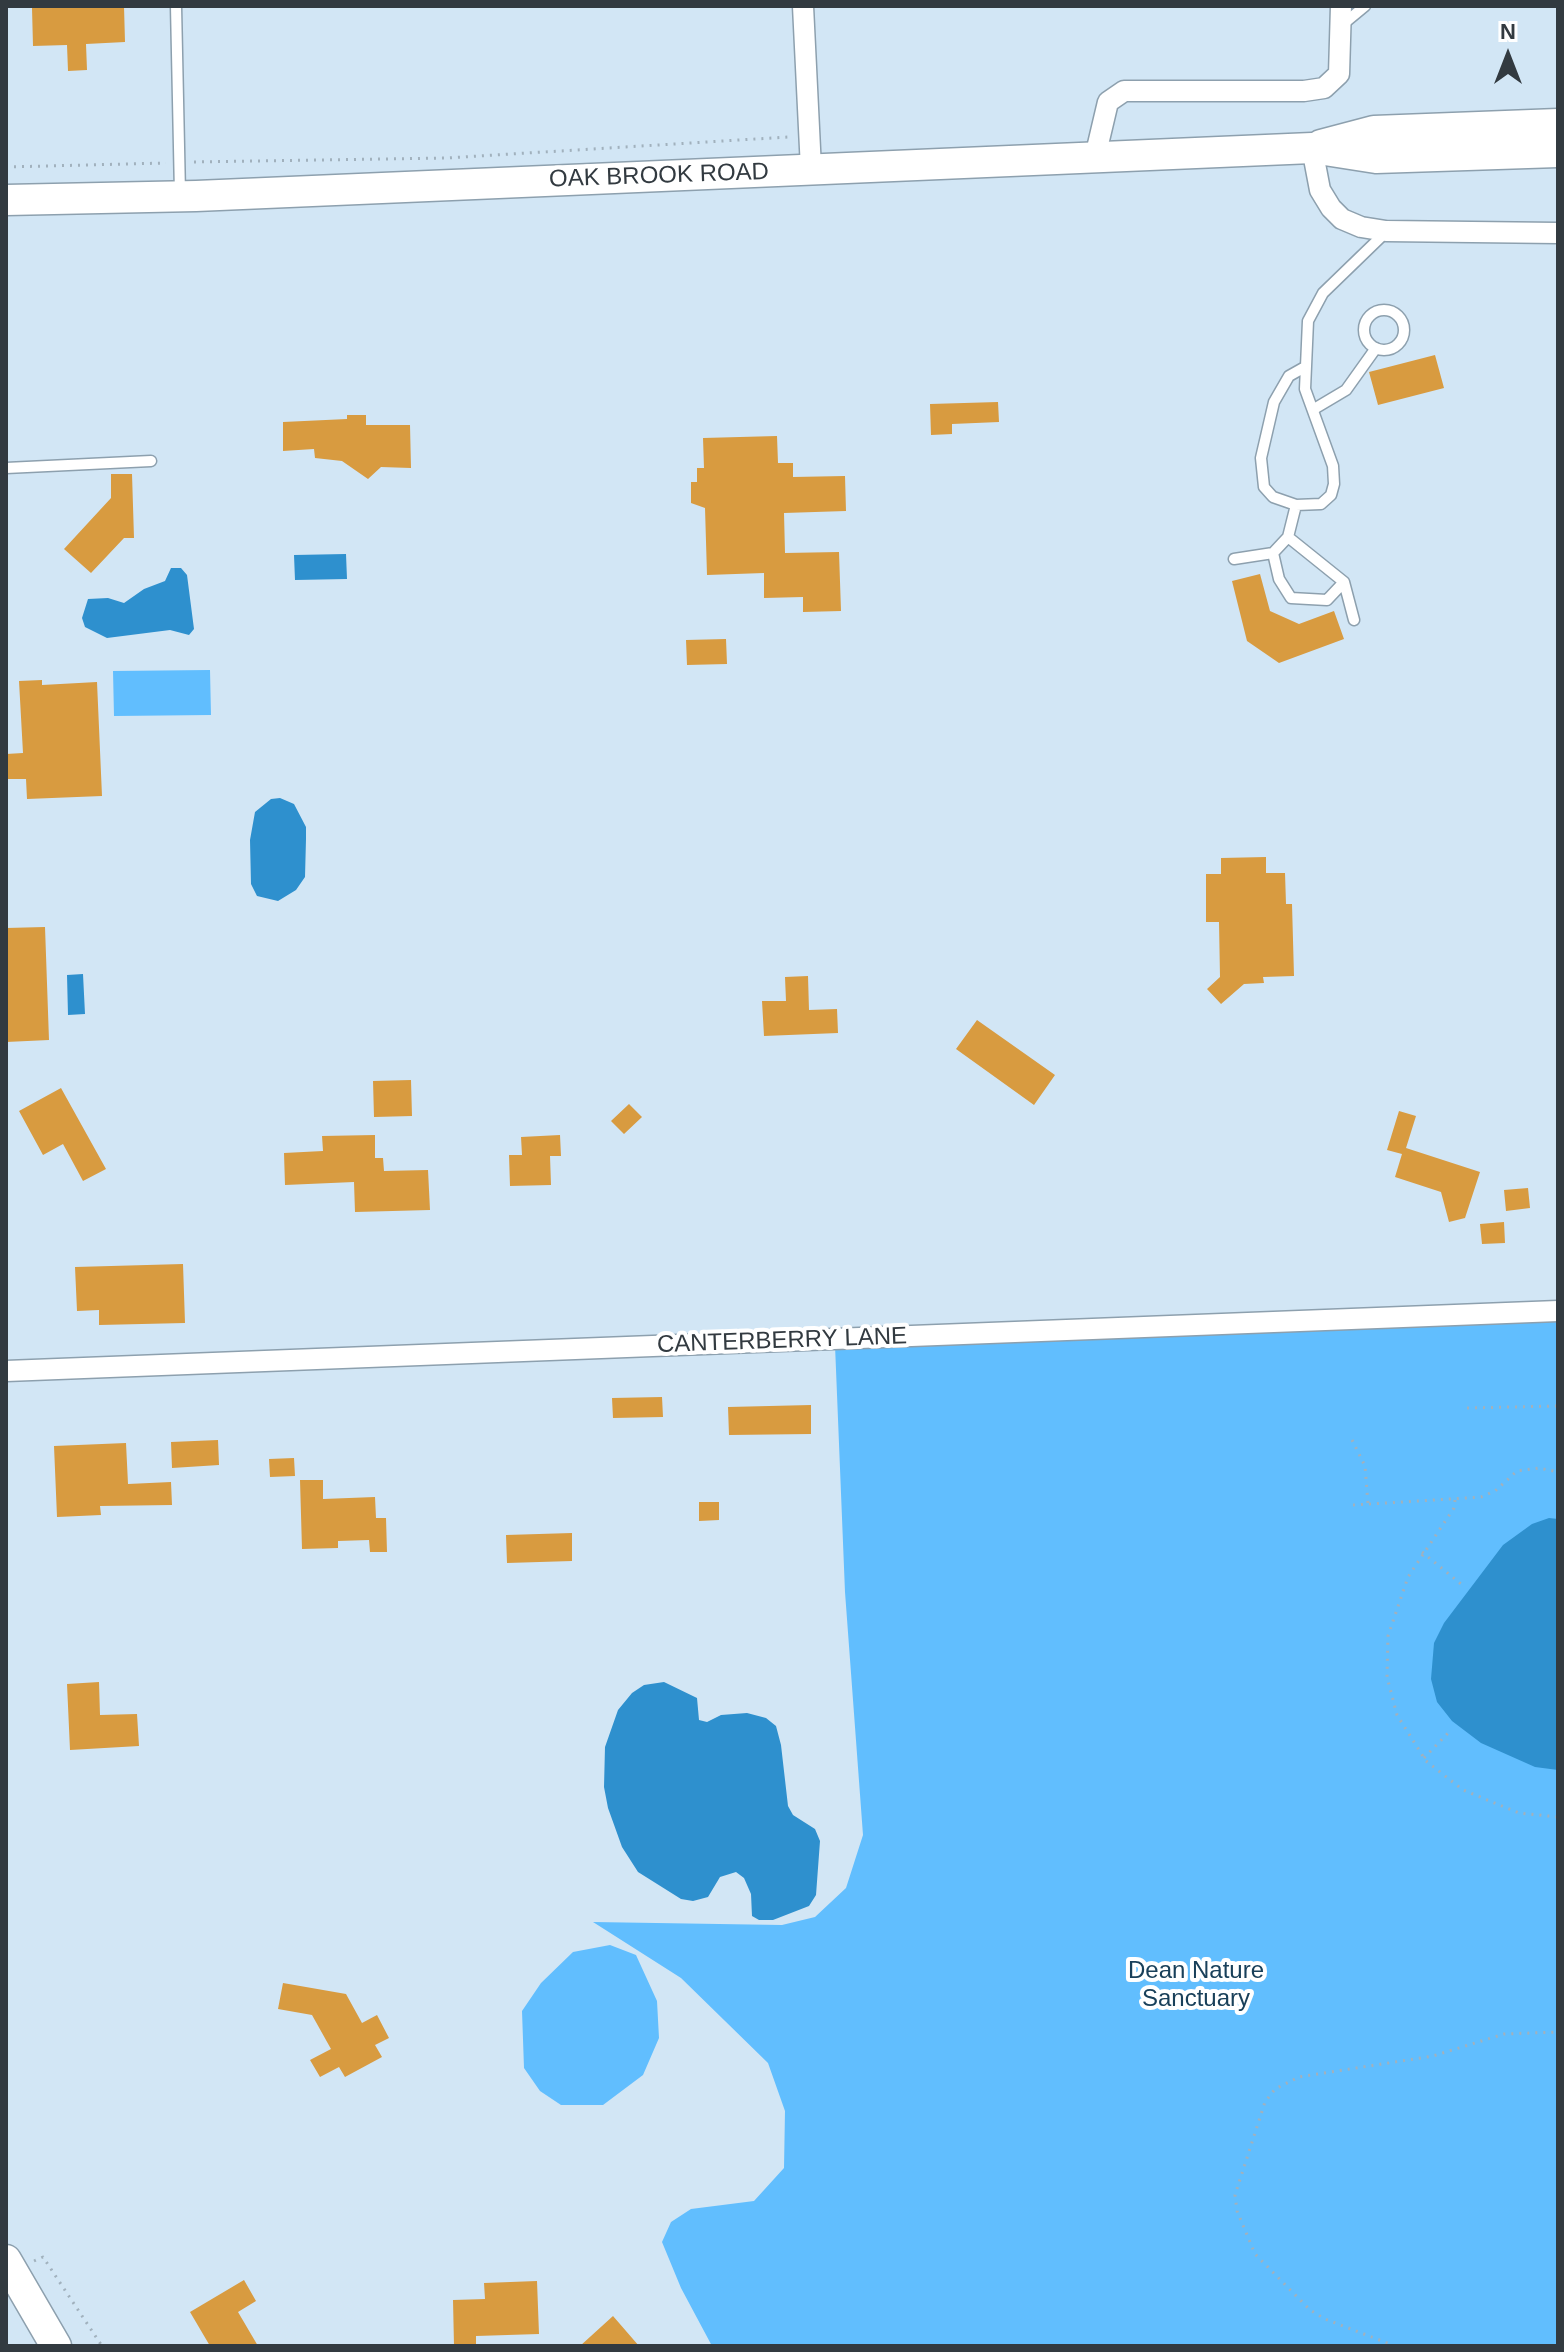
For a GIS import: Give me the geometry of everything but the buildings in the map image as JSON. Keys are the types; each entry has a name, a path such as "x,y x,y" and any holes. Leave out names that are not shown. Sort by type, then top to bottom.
{"main road":[{"name":"OAK BROOK ROAD","path":"1312,148 1374,131 1558,124"},
{"name":"OAK BROOK ROAD","path":"6,200 180,196 1312,148 1376,158 1558,152"},
{"path":"6,2260 56,2346"}],"street":[{"path":"803,6 811,169"},
{"path":"1095,157 1108,102 1124,91 1304,91 1324,88 1339,74 1342,57 1340,16"},
{"path":"1312,148 1320,190 1331,208 1342,219 1361,227 1386,231 1558,233"},
{"name":"CANTERBERRY LANE","path":"6,1371 1558,1311"}],"lane":[{"path":"176,6 180,196"},
{"path":"1340,16 1365,6"},
{"path":"1305,367 1289,376 1274,402 1261,458 1264,487 1273,497 1296,505 1321,504 1331,495 1334,484 1333,466 1305,389 1308,321 1323,293 1386,231"},
{"path":"1314,409 1346,390 1376,348"},
{"path":"6,468 151,461"},
{"path":"1234,559 1273,553 1288,537 1296,505"},
{"path":"1288,537 1344,582 1354,620"},
{"path":"1273,553 1279,579 1291,598 1327,600 1344,582"}],"path":[{"path":"6,167 459,157 788,137"},
{"path":"1467,1408 1558,1406"},
{"path":"1352,1440 1365,1466 1368,1504"},
{"path":"1353,1505 1455,1500 1495,1491 1510,1475 1526,1469 1558,1472"},
{"path":"1455,1500 1454,1508 1422,1552 1399,1597 1388,1636 1385,1663 1397,1715 1424,1758 1463,1790 1498,1806 1537,1817 1558,1817"},
{"path":"1422,1552 1461,1584"},
{"path":"1424,1758 1451,1730"},
{"path":"1395,2346 1325,2319 1310,2310 1255,2254 1237,2211 1235,2195 1265,2102 1275,2089 1311,2074 1433,2056 1504,2034 1558,2032"},
{"path":"43,2257 102,2346"}],"green space":[{"path":"210,670 211,715 114,716 113,671"},
{"name":"Dean Nature Sanctuary","path":"1558,1317 1558,2346 712,2346 681,2288 662,2242 671,2222 691,2209 754,2201 784,2168 785,2111 768,2063 681,1978 593,1922 782,1925 815,1917 846,1888 863,1835 845,1592 835,1345"},
{"path":"610,1945 636,1955 657,2001 659,2038 643,2075 603,2105 561,2105 540,2091 524,2068 522,2011 541,1983 573,1952"}],"shaded area":[{"path":"346,554 347,579 295,580 294,555"},
{"path":"171,568 181,568 187,575 194,629 189,635 170,630 107,638 85,627 82,618 88,599 108,598 124,603 144,589 165,581"},
{"path":"280,798 294,804 306,827 306,839 305,877 296,890 278,901 257,896 251,884 250,840 255,812 271,799"},
{"path":"83,974 85,1014 68,1015 67,975"},
{"path":"1549,1518 1558,1519 1558,1770 1535,1767 1481,1743 1452,1721 1437,1702 1431,1679 1434,1643 1444,1623 1503,1545 1532,1524"},
{"path":"664,1682 697,1698 699,1720 707,1722 721,1715 747,1713 766,1718 776,1726 788,1806 793,1815 815,1829 820,1841 816,1895 809,1906 773,1920 759,1920 752,1916 751,1894 744,1878 736,1872 720,1877 708,1897 693,1901 681,1899 638,1872 622,1847 608,1808 604,1787 605,1747 618,1710 632,1693 644,1685"}]}
